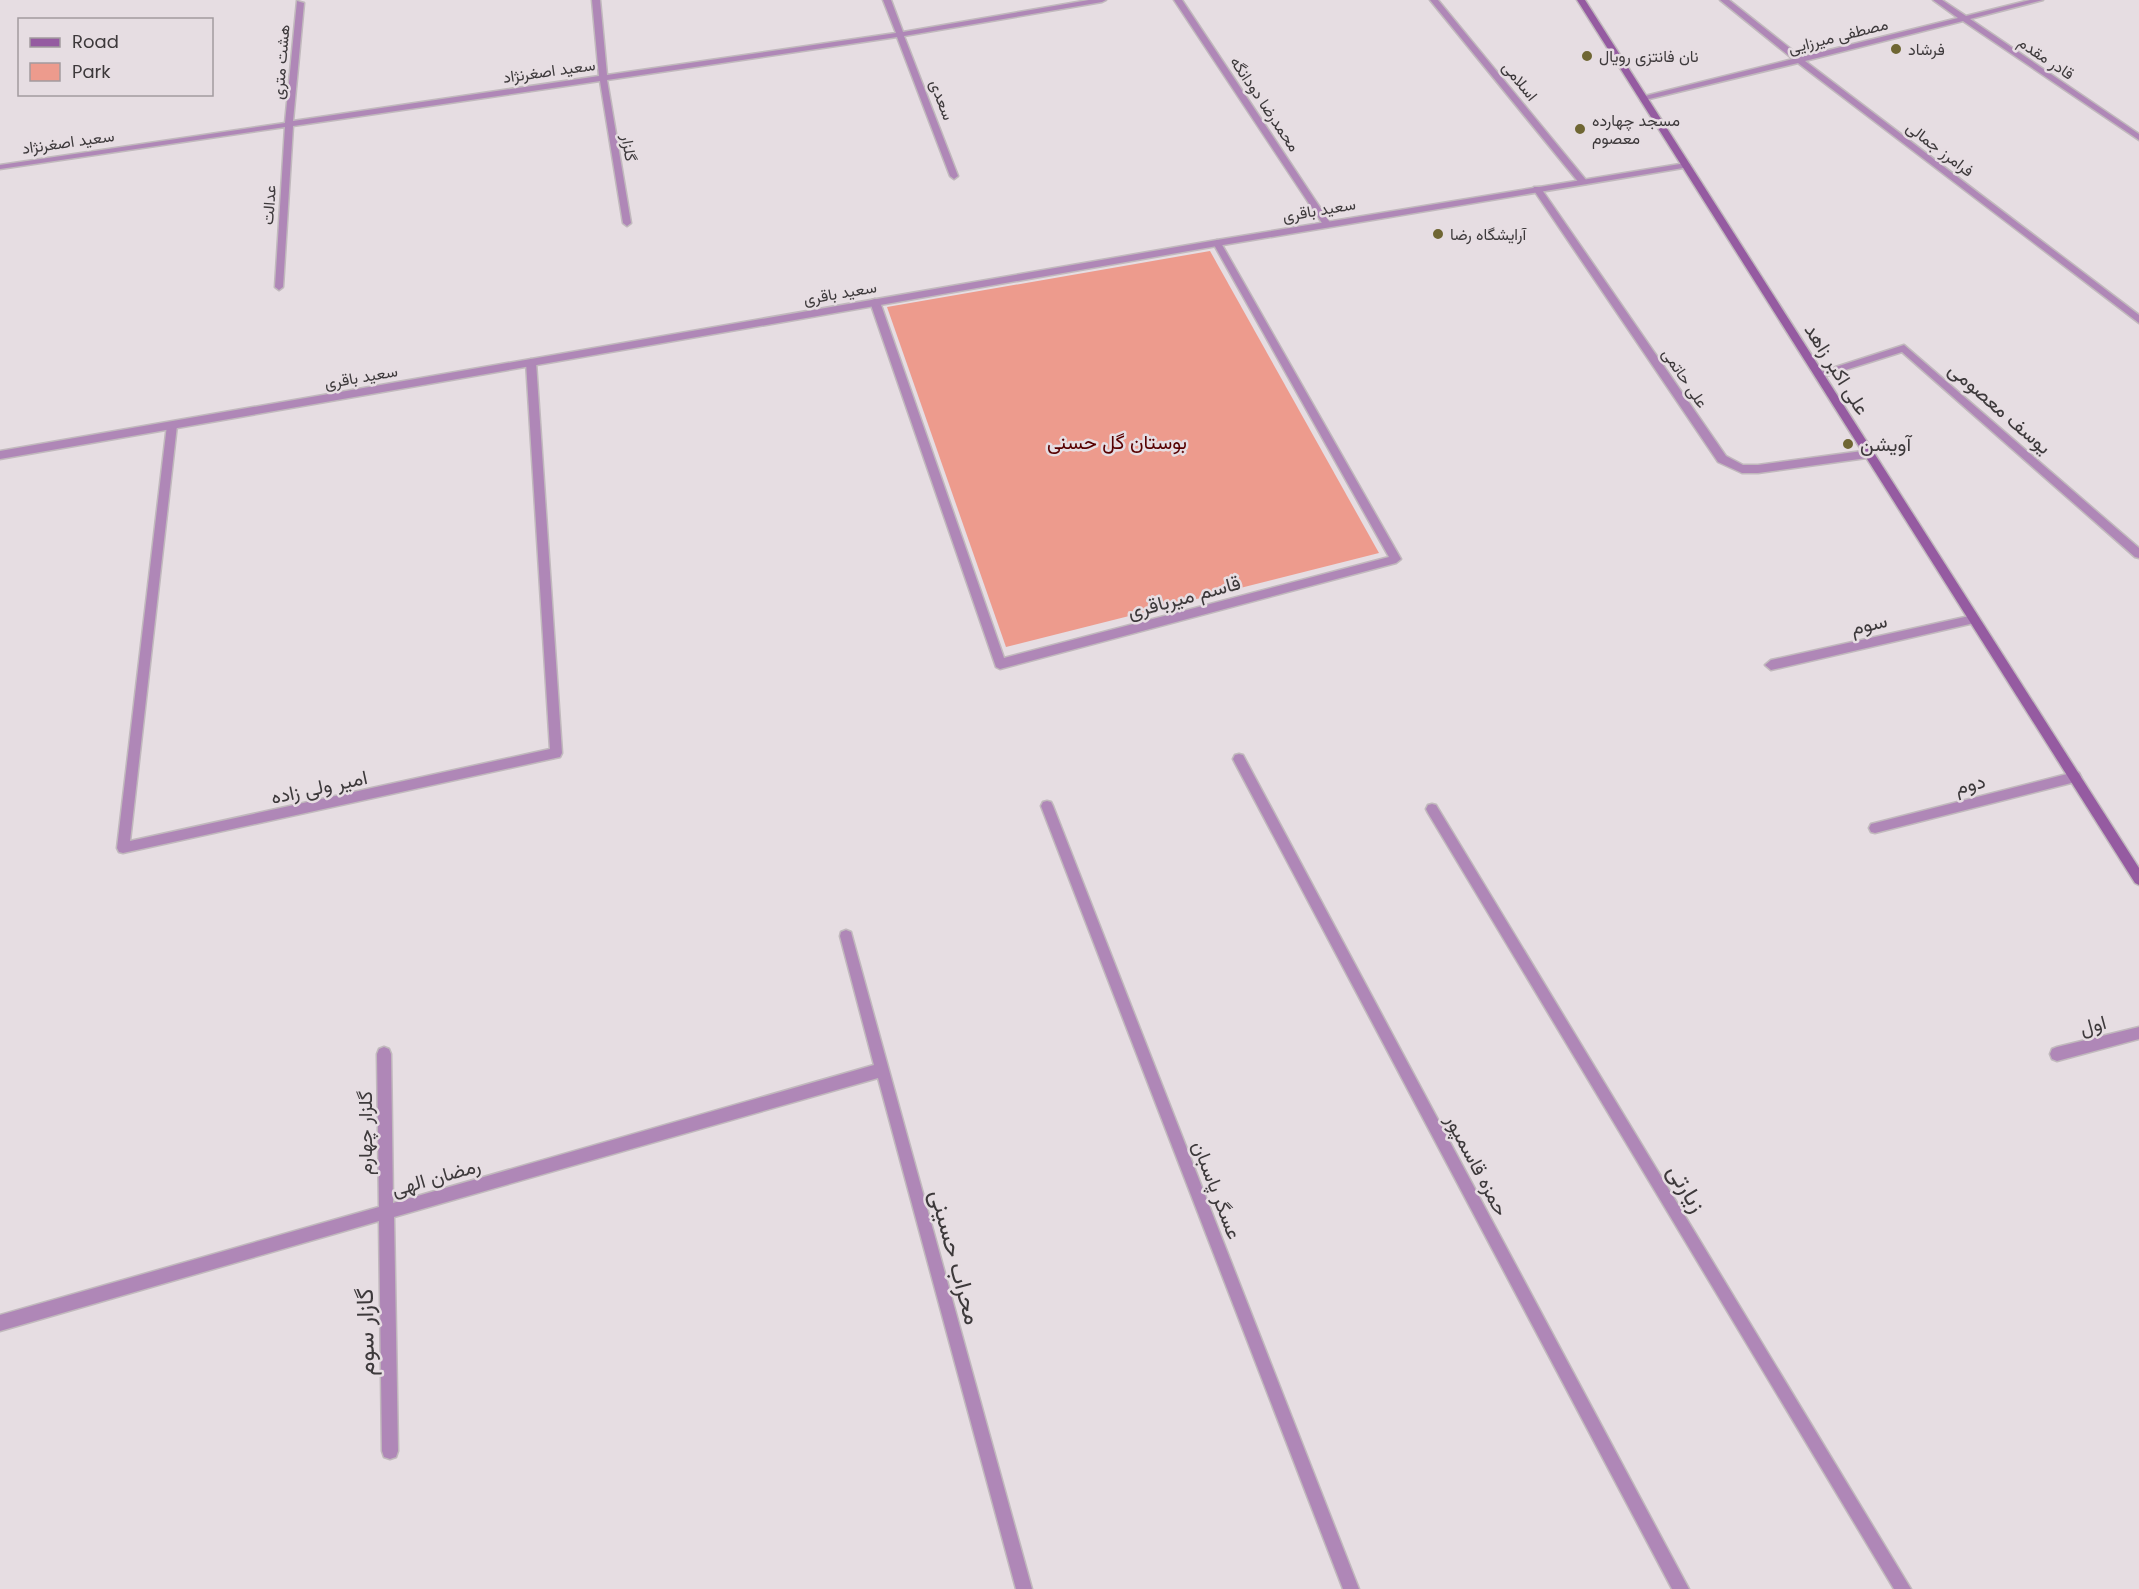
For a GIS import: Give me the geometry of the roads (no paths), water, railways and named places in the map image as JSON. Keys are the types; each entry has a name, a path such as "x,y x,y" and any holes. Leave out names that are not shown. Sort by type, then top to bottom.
{"main road":[{"name":"علی اکبر زاهد","path":"1581,0 2139,879"}],"street":[{"name":"گلزار","path":"596,0 603,78 627,223"},
{"name":"سعدی","path":"887,0 902,34 954,176"},
{"name":"سعید اصغرنژاد","path":"0,167 902,34 1102,0"},
{"name":"محمدرضا دودانگه","path":"1178,0 1327,224"},
{"name":"اسلامی","path":"1434,0 1582,182"},
{"name":"فرامرز جمالی","path":"1724,0 2139,320"},
{"name":"قادر مقدم","path":"1937,0 2139,138"},
{"name":"مصطفی میرزایی","path":"1644,99 2039,0"},
{"name":"هشت متری","path":"289,124 300,3"},
{"name":"عدالت","path":"279,287 289,124"},
{"name":"سعید باقری","path":"0,455 1327,224 1686,165"},
{"name":"علی حاتمی","path":"1538,189 1722,459 1742,469 1758,469 1870,454"},
{"name":"قاسم میرباقری","path":"875,302 1000,664 1396,558 1217,243"},
{"name":"یوسف معصومی","path":"1820,375 1904,348 2139,554"},
{"name":"امیر ولی زاده","path":"172,425 123,848 556,753 531,362"},
{"name":"سوم","path":"1771,664 1974,618"},
{"name":"حمزه قاسمپور","path":"1239,759 1681,1589"},
{"name":"دوم","path":"1875,828 2075,777"},
{"name":"عسگر پاسبان","path":"1047,806 1351,1589"},
{"name":"زیارتی","path":"1432,809 1903,1589"},
{"name":"محراب حسینی","path":"846,936 1024,1589"},
{"name":"اول","path":"2057,1054 2139,1033"},
{"name":"گلزار چهارم","path":"384,1054 385,1212"},
{"name":"رمضان الهی","path":"0,1323 882,1070"},
{"name":"گازار سوم","path":"385,1212 390,1451"}],"place":[{"name":"فرشاد","path":"1896,49"},
{"name":"نان فانتزی رویال","path":"1587,56"},
{"name":"مسجد چهارده معصوم","path":"1580,129"},
{"name":"آرایشگاه رضا","path":"1438,234"},
{"name":"آویشن","path":"1848,444"}],"park label":[{"name":"بوستان گل حسنی","path":"1117,442"}]}
